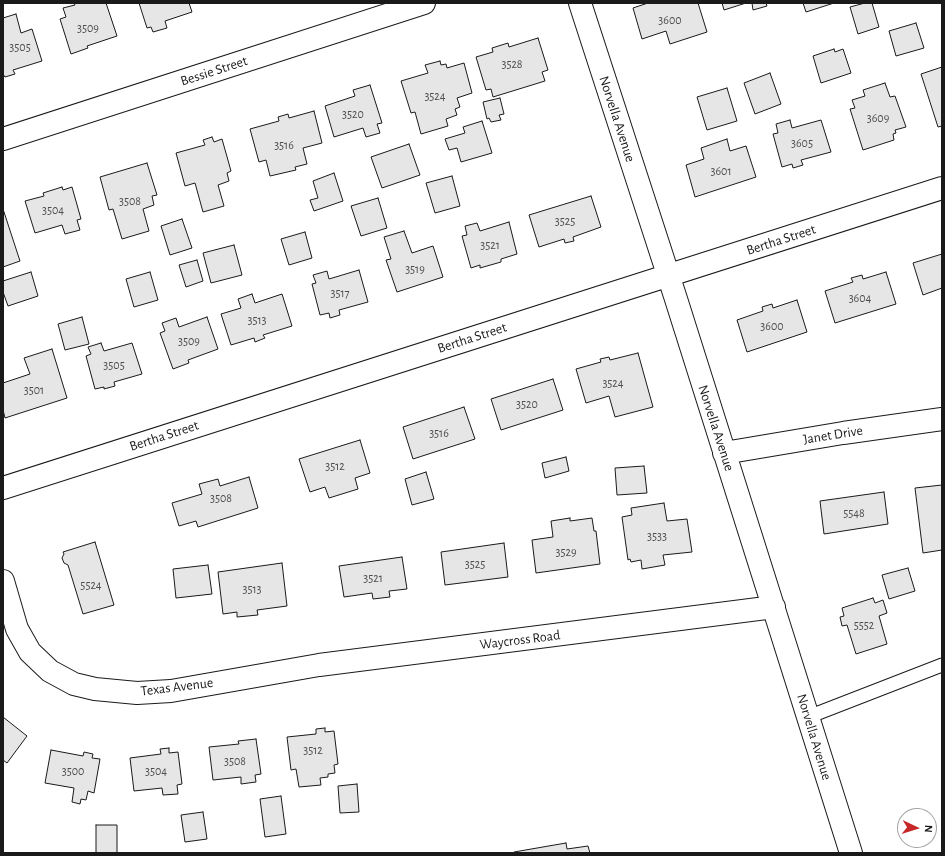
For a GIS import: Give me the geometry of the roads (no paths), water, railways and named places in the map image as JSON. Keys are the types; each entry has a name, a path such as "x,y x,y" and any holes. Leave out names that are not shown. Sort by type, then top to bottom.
{"street":[{"name":"Bessie Street","path":"3,139 424,3"},
{"name":"Norvella Avenue","path":"580,3 851,853"},
{"name":"Bertha Street","path":"3,488 942,188"},
{"name":"Janet Drive","path":"724,453 843,433 942,419"},
{"name":"Texas Avenue","path":"3,581 17,629 30,652 50,671 74,684 95,689 137,693 171,691 267,674"},
{"name":"Waycross Road","path":"267,674 319,665 774,608"}],"lane":[{"path":"808,717 942,664"}]}
